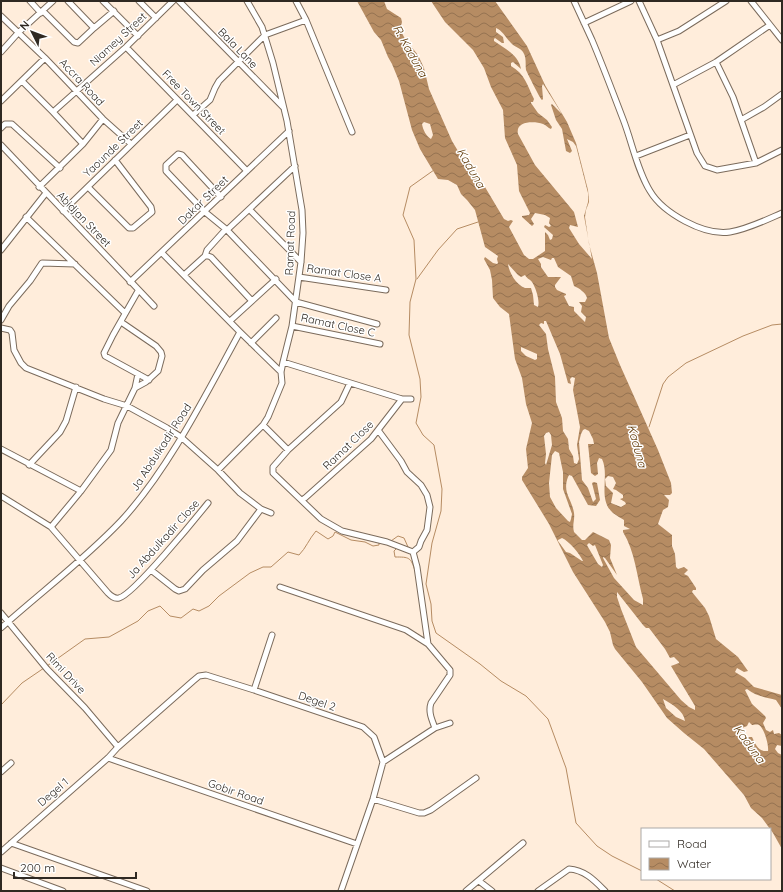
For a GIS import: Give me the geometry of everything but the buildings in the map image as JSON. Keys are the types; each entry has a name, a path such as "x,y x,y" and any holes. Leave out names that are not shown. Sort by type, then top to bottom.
{"street":[{"path":"30,1 74,42 77,43 114,11"},
{"path":"1,52 18,33 53,1"},
{"path":"68,1 94,28"},
{"path":"103,1 138,36"},
{"path":"139,1 156,18"},
{"name":"Niamey Street","path":"53,112 138,36 173,1"},
{"name":"Bala Lane","path":"179,1 238,63 284,108"},
{"name":"Ramat Road","path":"218,470 263,425 268,417 282,383 281,372 292,326 301,262 302,210 289,132 265,35 247,1"},
{"path":"296,1 306,20 352,132"},
{"path":"574,1 626,126 636,156 650,190 655,198 675,216 688,223 708,230 730,232 759,223 782,213"},
{"path":"584,23 630,1"},
{"path":"639,1 657,40 696,153 705,166 717,170 756,163 782,150"},
{"path":"657,40 679,31 726,1"},
{"path":"751,1 782,40"},
{"name":"Accra Road","path":"1,16 45,58 103,119 131,144"},
{"path":"193,115 210,100 220,81 265,35 306,20"},
{"path":"673,85 716,62 770,25"},
{"name":"Free Town Street","path":"126,47 247,171"},
{"path":"1,101 45,58"},
{"path":"716,62 733,97 756,163"},
{"path":"22,81 83,144"},
{"path":"741,120 764,107 782,94"},
{"name":"Yaounde Street","path":"63,211 177,100"},
{"path":"39,187 83,144 103,119"},
{"path":"1,128 5,124 12,124 60,168"},
{"name":"Dakar Street","path":"130,282 289,132"},
{"path":"636,156 690,135"},
{"name":"Abidjan Street","path":"1,145 39,187 154,306"},
{"path":"221,197 182,155 178,154 166,165 166,170 205,212 227,230 276,279 296,302 377,324"},
{"path":"88,187 129,228 133,228 152,210 115,160"},
{"path":"184,275 205,256 207,250 227,230 250,210 294,166"},
{"path":"1,250 46,193"},
{"path":"250,210 301,262"},
{"path":"26,217 125,313"},
{"path":"162,253 281,372"},
{"path":"205,256 211,257 252,301"},
{"path":"1,320 9,306 42,263 75,264"},
{"name":"Ramat Close A","path":"299,277 386,290"},
{"path":"230,321 276,279"},
{"path":"138,291 104,353 105,356 149,380"},
{"path":"251,343 276,318"},
{"path":"121,322 156,346 161,352 162,356 158,371 149,380 135,388"},
{"name":"Ramat Close C","path":"292,326 380,344"},
{"path":"1,328 12,332 14,350 21,363 26,368 104,399 127,406 167,428 181,437 218,470 240,493 261,509 271,513"},
{"name":"Ja Abdulkadir Road","path":"1,628 80,562 121,521 160,470 181,437 240,332"},
{"path":"283,362 402,400 411,399"},
{"path":"51,527 81,491 111,450 118,423 135,388 138,374"},
{"path":"350,383 341,402 288,450 273,467 273,473 321,519 342,531 387,542 413,552"},
{"path":"29,465 60,432 66,421 76,387"},
{"name":"Ramat Close","path":"302,500 371,439 402,400"},
{"path":"263,425 288,450"},
{"path":"378,430 401,461 407,472 421,485 427,495 430,508 427,530 419,547 413,552"},
{"path":"1,449 81,491"},
{"path":"1,496 51,527 80,562"},
{"name":"Ja Abdulkadir Close","path":"80,562 113,598 119,598 127,593 151,570 208,503"},
{"path":"151,570 175,589 179,591 185,589 203,570 237,541 261,509"},
{"path":"413,552 417,567 428,644"},
{"path":"280,587 406,630 428,644 450,670 450,675 431,703 430,711 435,728"},
{"name":"Rimi Drive","path":"1,613 47,669 85,708 118,747"},
{"path":"254,690 272,635"},
{"name":"Degel 2","path":"118,747 199,676 206,675 363,727 374,737 383,762"},
{"path":"341,891 373,799 383,762 435,728 450,723"},
{"name":"Degel 1","path":"1,852 108,758 118,747"},
{"name":"Gobir Road","path":"108,758 357,844"},
{"path":"1,772 11,762"},
{"path":"373,799 419,813 424,813 431,810 476,778"},
{"path":"11,843 147,891"},
{"path":"466,891 523,843"},
{"path":"1,868 63,891"},
{"path":"538,891 569,869 581,871 592,878 605,891"},
{"path":"479,881 492,891"}],"water":[{"path":"357,1 384,1 387,9 401,18 402,22 400,29 405,39 418,55 424,68 429,89 452,141 470,171 482,182 504,219 513,221 509,227 524,255 529,259 533,259 545,251 545,232 550,240 552,239 553,235 544,227 545,225 549,227 551,226 549,223 550,218 545,215 535,213 531,219 534,224 532,226 522,217 529,215 530,213 519,191 517,165 505,138 503,110 491,87 484,68 473,50 445,22 431,1 495,1 527,46 545,85 567,122 576,143 588,190 589,202 585,217 588,238 584,216 588,202 588,193 576,146 573,142 567,139 572,151 570,153 566,151 562,129 556,120 551,105 552,104 562,114 543,84 543,99 541,99 526,70 523,52 521,49 512,44 502,32 496,28 496,32 503,37 504,43 495,38 494,41 510,52 520,64 521,69 513,62 511,63 511,66 520,73 525,80 534,99 531,103 538,113 547,120 552,127 551,129 544,124 530,122 522,124 519,127 518,134 535,165 574,212 578,227 570,225 569,228 579,244 592,259 590,246 597,273 609,338 671,483 672,493 670,495 664,495 669,500 668,507 663,510 658,524 672,535 672,546 675,554 676,567 678,569 684,567 688,570 684,574 688,576 696,588 696,590 693,590 692,592 705,608 716,639 738,657 748,671 744,672 737,668 735,672 745,678 754,687 782,695 782,709 776,700 758,695 747,689 745,690 752,704 765,716 766,718 763,723 766,730 770,732 773,730 774,734 779,733 782,735 782,746 777,745 775,749 782,755 782,849 771,828 751,808 744,795 704,749 667,718 642,682 615,649 610,632 605,622 573,572 549,524 522,480 522,477 528,468 526,449 532,423 526,404 522,378 515,359 509,314 500,307 493,298 490,270 484,259 485,257 497,264 498,256 485,247 475,210 461,194 457,185 448,180 438,179 420,149 412,130 399,81 381,40 374,32","holes":["424,122 430,124 433,135 431,139 426,135 422,124","543,257 551,260 554,258 558,267 571,276 574,286 585,294 587,298 585,302 579,302 582,306 581,312 586,317 585,322 574,311 574,307 569,306 564,296 566,294 557,290 555,287 561,277 548,277 541,267 538,259","508,264 518,275 521,277 525,275 531,281 537,294 538,307 534,305 531,288 525,288 519,284 510,271","544,321 546,321 560,354 568,383 571,384 570,379 572,377 575,378 573,390 580,427 577,445 579,459 577,464 574,463 573,456 569,449 568,439 563,431 562,418 556,402 555,377 546,334 539,325 541,323 544,324","521,347 537,354 537,359 535,360 526,356 521,351","585,429 589,431 593,439 594,444 588,444 591,473 595,476 598,474 597,463 599,458 602,459 605,473 605,494 608,507 613,513 624,520 624,526 630,529 623,530 623,532 633,556 643,605 634,600 614,578 603,558 605,558 617,575 610,558 611,545 609,540 593,532 585,540 582,540 574,532 574,513 566,487 569,475 572,476 588,505 596,506 600,500 597,483 592,483 596,499 593,502 588,488 582,480 579,442 581,434","549,432 551,435 552,445 546,465 544,436","555,451 559,453 563,472 563,489 572,514 570,522 556,508 550,497 549,483 552,455","608,476 613,477 616,483 613,489 623,495 623,498 620,499 626,504 621,507 611,503 613,493 606,486 605,479","562,538 568,542 583,561 566,552 558,541","589,543 593,546 595,545 603,565 602,567 598,564 587,545","617,592 643,625 646,628 649,628 670,658 674,657 679,662 671,666 695,706 695,710 681,700 636,647 621,609","663,699 680,711 685,721 676,717 666,708","749,722 752,725 759,725 763,729 766,737 768,751 760,749 752,737 748,737 744,740 739,736 742,728 747,726"]}],"waterway":[{"path":"434,170 410,187 403,215 414,240 416,279 410,302 409,335 420,379 421,397 416,423 423,435 434,445 442,489 441,511 432,543 426,584 431,604 432,621 436,633 480,664 501,681 526,696 548,719 566,768 576,823 597,846 612,856 641,870"},
{"path":"417,279 438,250 457,229 478,222"},
{"path":"649,427 663,384 668,377 686,363 743,336 772,325 782,324"},
{"path":"47,666 85,639 109,637 138,621 148,611 160,606 170,616 181,618 193,609 199,611 209,606 219,596 250,573 263,567 271,567 288,552 299,555 316,531 328,539 333,536 335,532 351,540 365,542 373,546 379,545 379,543"},
{"path":"391,541 398,536 404,538 408,547"},
{"path":"397,548 394,551 395,557 403,557 411,560 415,571"},
{"path":"1,705 22,683 44,668"},
{"path":"658,880 675,891"}],"water label":[{"name":"R. Kaduna","path":"410,51"},
{"name":"Kaduna","path":"471,168"},
{"name":"Kaduna","path":"637,446"},
{"name":"Kaduna","path":"749,744"}]}
